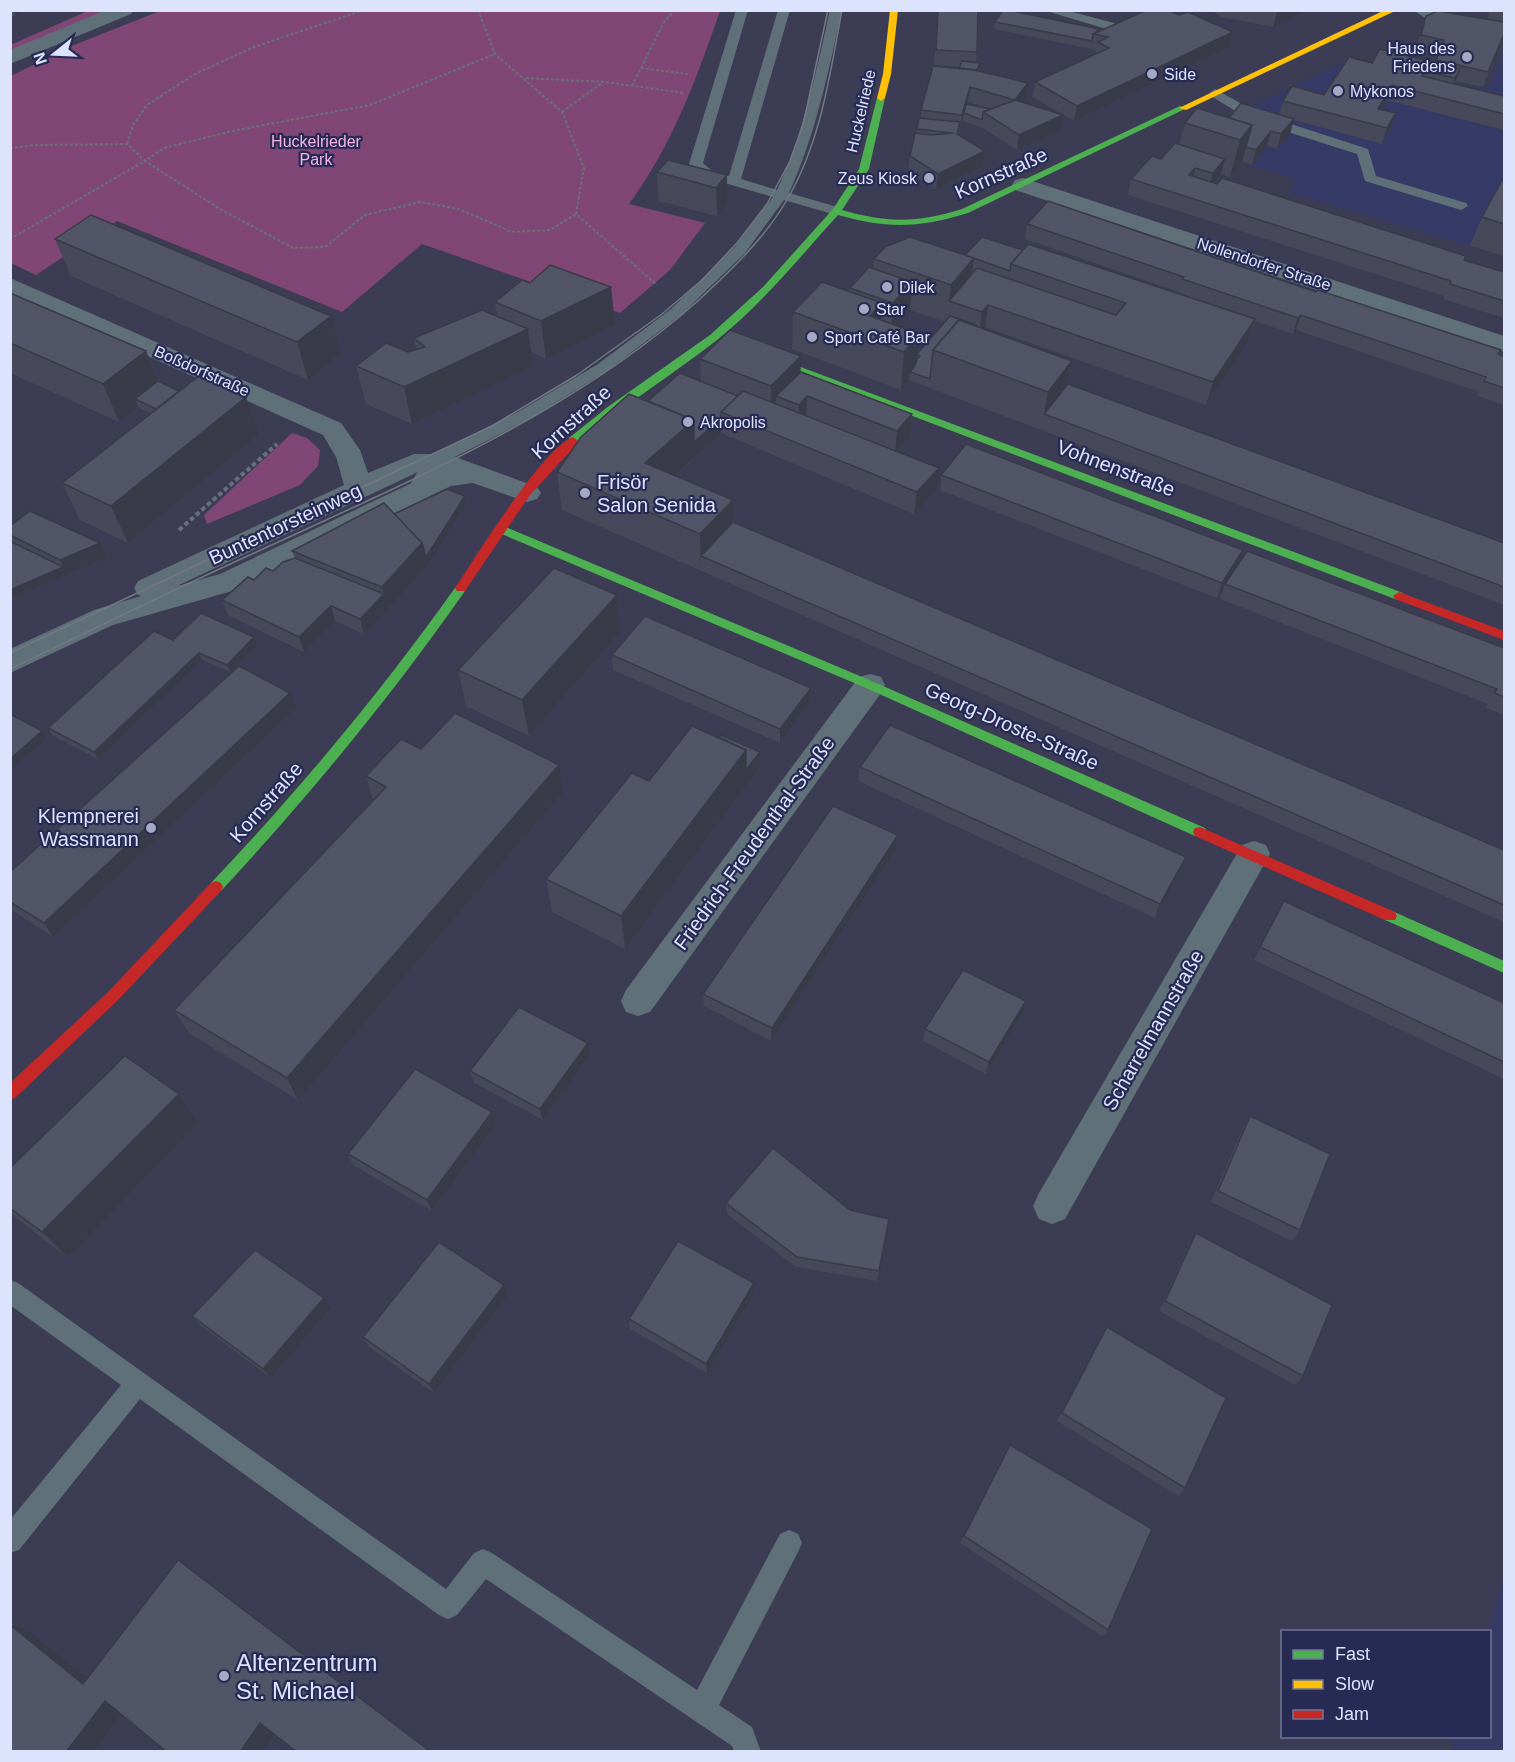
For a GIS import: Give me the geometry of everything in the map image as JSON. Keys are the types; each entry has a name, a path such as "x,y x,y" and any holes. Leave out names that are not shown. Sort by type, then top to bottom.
{"street":[{"path":"10,58 124,10"},
{"name":"Huckelriede","path":"836,211 867,161 887,74 894,10"},
{"name":"Kornstraße","path":"10,1093 112,996 248,854 361,720 442,616 527,493 561,452 613,408 719,339 836,211 874,223 904,227 932,223 1023,185 1393,10"},
{"name":"Nollendorfer Straße","path":"1023,185 1504,344"},
{"name":"Boßdorfstraße","path":"10,285 332,429 344,441 352,456 359,489"},
{"name":"Vohnenstraße","path":"743,349 1504,636"},
{"name":"Buntentorsteinweg","path":"104,617 132,596 414,463 433,461 447,463 527,493"},
{"name":"Buntentorsteinweg","path":"10,662 104,617 230,582 445,478 473,474"},
{"name":"Georg-Droste-Straße","path":"501,530 870,685 1504,967"},
{"name":"Friedrich-Freudenthal-Straße","path":"638,1001 870,685"},
{"name":"Scharrelmannstraße","path":"1052,1206 1254,854"}],"lane":[{"path":"742,10 696,164 706,173 836,211"},
{"path":"734,181 784,10"},
{"path":"412,494 433,461 496,430 558,395 646,337 676,312 740,250 782,194 797,161 816,102 836,10"},
{"path":"1049,10 1110,26"},
{"path":"1419,10 1434,18 1504,31"},
{"path":"1215,93 1255,117 1363,152 1370,178 1461,206"},
{"path":"10,1291 448,1606 483,1562 742,1737 748,1752"},
{"path":"10,1540 138,1383"},
{"path":"702,1709 789,1543"}],"path":[{"path":"127,144 133,125 147,105 195,74 254,47 364,10"},
{"path":"10,148 36,145 127,144 145,161 220,209 293,248 325,247 365,215 420,202 459,209 512,232 550,230 576,214 584,168 562,112 526,78 495,54 478,10"},
{"path":"632,86 664,22 675,10"},
{"path":"10,239 164,148 232,131 370,105 495,54"},
{"path":"641,68 692,75"},
{"path":"526,78 604,82 686,93"},
{"path":"562,112 604,82"},
{"path":"576,214 660,288"},
{"path":"177,532 306,417"}],"shaded area":[{"path":"1504,51 1504,256 1288,192 1297,180 1179,142 1352,58 1487,90"},
{"path":"1504,1577 1504,1751 1450,1751 1455,1738 1491,1738 1491,1630 1488,1630"}],"green space":[{"path":"88,11 107,11 11,55 10,45"},
{"name":"Huckelrieder Park","path":"160,11 720,11 702,62 671,135 629,204 705,223 670,270 620,313 422,244 342,312 117,221 36,275 11,263 11,76 74,45"},
{"path":"292,433 307,438 320,450 318,466 300,485 207,524 204,515"}],"building":[{"path":"938,10 978,10 977,52 936,50"},
{"path":"1003,10 1099,29 1093,34 1092,41 995,22"},
{"path":"1147,10 1168,10 1179,15 1188,12 1233,32 1077,106 1035,82 1109,48 1098,42 1108,37 1093,34"},
{"name":"Haus des Friedens","path":"1438,11 1504,22 1504,34 1488,72 1436,60 1444,40 1421,35 1426,16"},
{"path":"1380,49 1460,69 1455,78 1425,71 1422,76 1504,96 1504,114 1392,85 1378,109 1396,113 1387,128 1283,101 1292,86 1324,95 1349,57 1372,63"},
{"path":"962,61 980,63 977,70 959,68"},
{"path":"933,66 974,70 1028,83 1015,100 970,87 962,115 921,110"},
{"path":"1015,100 1063,115 1019,135 983,112"},
{"path":"1241,103 1294,119 1281,134 1271,131 1256,150 1246,147 1252,125 1229,118"},
{"path":"966,104 991,109 983,112 982,120 964,113"},
{"path":"1197,108 1252,125 1240,140 1185,123"},
{"path":"919,118 960,122 957,134 985,151 938,174 910,156 915,133 931,135 953,133 917,129"},
{"path":"1175,143 1225,159 1213,173 1195,168 1189,175 1217,184 1222,178 1466,256 1464,260 1504,272 1504,301 1450,284 1451,281 1131,179 1152,156 1161,159"},
{"path":"668,160 727,175 716,188 657,172"},
{"path":"1504,177 1504,224 1482,217"},
{"path":"1048,201 1316,292 1318,290 1501,350 1498,354 1504,356 1504,388 1484,381 1486,377 1301,315 1298,318 1027,224"},
{"path":"91,215 331,316 297,342 55,239"},
{"path":"910,237 974,258 951,285 874,259 885,247"},
{"path":"982,237 1023,250 1011,264 1010,271 965,255"},
{"path":"1028,244 1255,319 1213,382 988,305 982,312 949,301 977,268 1116,315 1126,303 1011,264"},
{"path":"550,265 611,287 541,321 495,302 522,280 530,283"},
{"path":"869,267 912,282 893,303 850,288"},
{"path":"822,282 882,303 870,316 919,334 904,352 793,312"},
{"path":"10,293 146,351 103,384 10,343"},
{"path":"482,310 528,329 404,387 356,366 386,343 408,352 425,347 414,338"},
{"path":"950,316 976,325 959,320 933,350 930,379 910,372 920,356 917,354"},
{"path":"959,320 1072,361 1048,392 933,350"},
{"path":"730,330 801,356 771,386 700,359"},
{"path":"801,372 912,414 897,431 807,396 799,405 776,396"},
{"path":"680,373 738,396 721,412 721,418 694,442 694,420 648,401"},
{"path":"199,376 246,397 111,506 62,483"},
{"path":"158,381 179,391 156,409 135,399"},
{"path":"1068,384 1504,543 1504,587 1044,414"},
{"path":"743,391 939,468 917,492 721,412"},
{"path":"629,394 694,420 645,463 733,500 700,534 557,472 581,437"},
{"path":"966,444 1243,550 1222,583 941,475"},
{"path":"447,489 465,496 426,557 422,543 394,514"},
{"path":"384,503 422,543 382,587 292,551"},
{"path":"30,511 100,543 60,560 10,535 10,526"},
{"path":"733,522 1504,850 1504,905 701,556"},
{"path":"10,541 63,567 10,590"},
{"path":"1247,551 1504,648 1504,697 1494,693 1497,689 1225,584"},
{"path":"295,558 384,594 360,619 331,606 299,637 222,600 248,577 254,580 266,568 273,571 283,562"},
{"path":"554,568 617,595 522,700 458,670"},
{"path":"201,613 254,637 227,665 199,653 94,752 48,728 154,631 173,640"},
{"path":"645,616 811,688 780,729 612,655"},
{"path":"239,666 290,693 44,923 10,902 10,872"},
{"path":"455,713 559,765 287,1078 174,1010 386,787 366,776 401,739 421,749"},
{"path":"10,714 42,731 10,759"},
{"path":"890,725 1186,857 1160,904 860,767"},
{"path":"692,726 746,750 621,916 546,879 632,773 649,781"},
{"path":"721,735 760,752 746,770 746,750 719,737"},
{"path":"833,806 898,835 772,1028 703,994"},
{"path":"1284,901 1504,1003 1504,1062 1260,947"},
{"path":"963,970 1026,1001 989,1062 925,1029"},
{"path":"519,1007 588,1043 540,1109 470,1071"},
{"path":"125,1056 179,1094 42,1232 10,1208 10,1168"},
{"path":"415,1069 492,1112 427,1200 348,1154"},
{"path":"1250,1116 1330,1154 1300,1230 1218,1191"},
{"path":"773,1148 850,1210 889,1219 879,1271 797,1257 726,1203"},
{"path":"1196,1233 1332,1305 1303,1376 1165,1301"},
{"path":"678,1241 754,1283 706,1364 629,1319"},
{"path":"439,1242 504,1285 429,1384 363,1337"},
{"path":"255,1250 324,1298 263,1369 192,1316"},
{"path":"1107,1327 1226,1398 1185,1488 1062,1413"},
{"path":"1010,1445 1152,1529 1108,1630 964,1536"},
{"name":"Altenzentrum St. Michael","path":"178,1560 431,1752 297,1752 260,1723 240,1752 167,1752 105,1701 66,1752 10,1752 10,1625 83,1684"}],"tram line":[{"path":"10,653 492,426 577,375 662,314 702,280 737,243 767,204 790,161 803,125 828,10"},
{"path":"10,669 442,465 550,407 652,339 700,299 736,264 759,239 788,198 809,154 823,107 842,10"}],"traffic: fast":[{"path":"573,441 613,408 714,337 766,289 836,211 864,169 881,98"},
{"path":"836,211 871,220 900,224 946,217 965,211 1183,108"},
{"path":"758,354 1399,596"},
{"path":"501,529 870,685 1200,832"},
{"path":"216,887 344,742 405,666 461,588"},
{"path":"1390,916 1504,967"}],"traffic: slow":[{"path":"881,98 887,74 894,10"},
{"path":"1183,108 1393,10"}],"traffic: jam":[{"path":"461,588 526,492 573,441"},
{"path":"1399,596 1504,636"},
{"path":"1200,832 1390,916"},
{"path":"10,1093 113,996 216,887"}],"place":[{"name":"Haus des Friedens","path":"1467,57"},
{"name":"Side","path":"1152,74"},
{"name":"Mykonos","path":"1338,91"},
{"name":"Zeus Kiosk","path":"929,178"},
{"name":"Dilek","path":"887,287"},
{"name":"Star","path":"864,309"},
{"name":"Sport Café Bar","path":"812,337"},
{"name":"Akropolis","path":"688,422"},
{"name":"Frisör Salon Senida","path":"585,493"},
{"name":"Klempnerei Wassmann","path":"151,828"},
{"name":"Altenzentrum St. Michael","path":"224,1676"}]}
